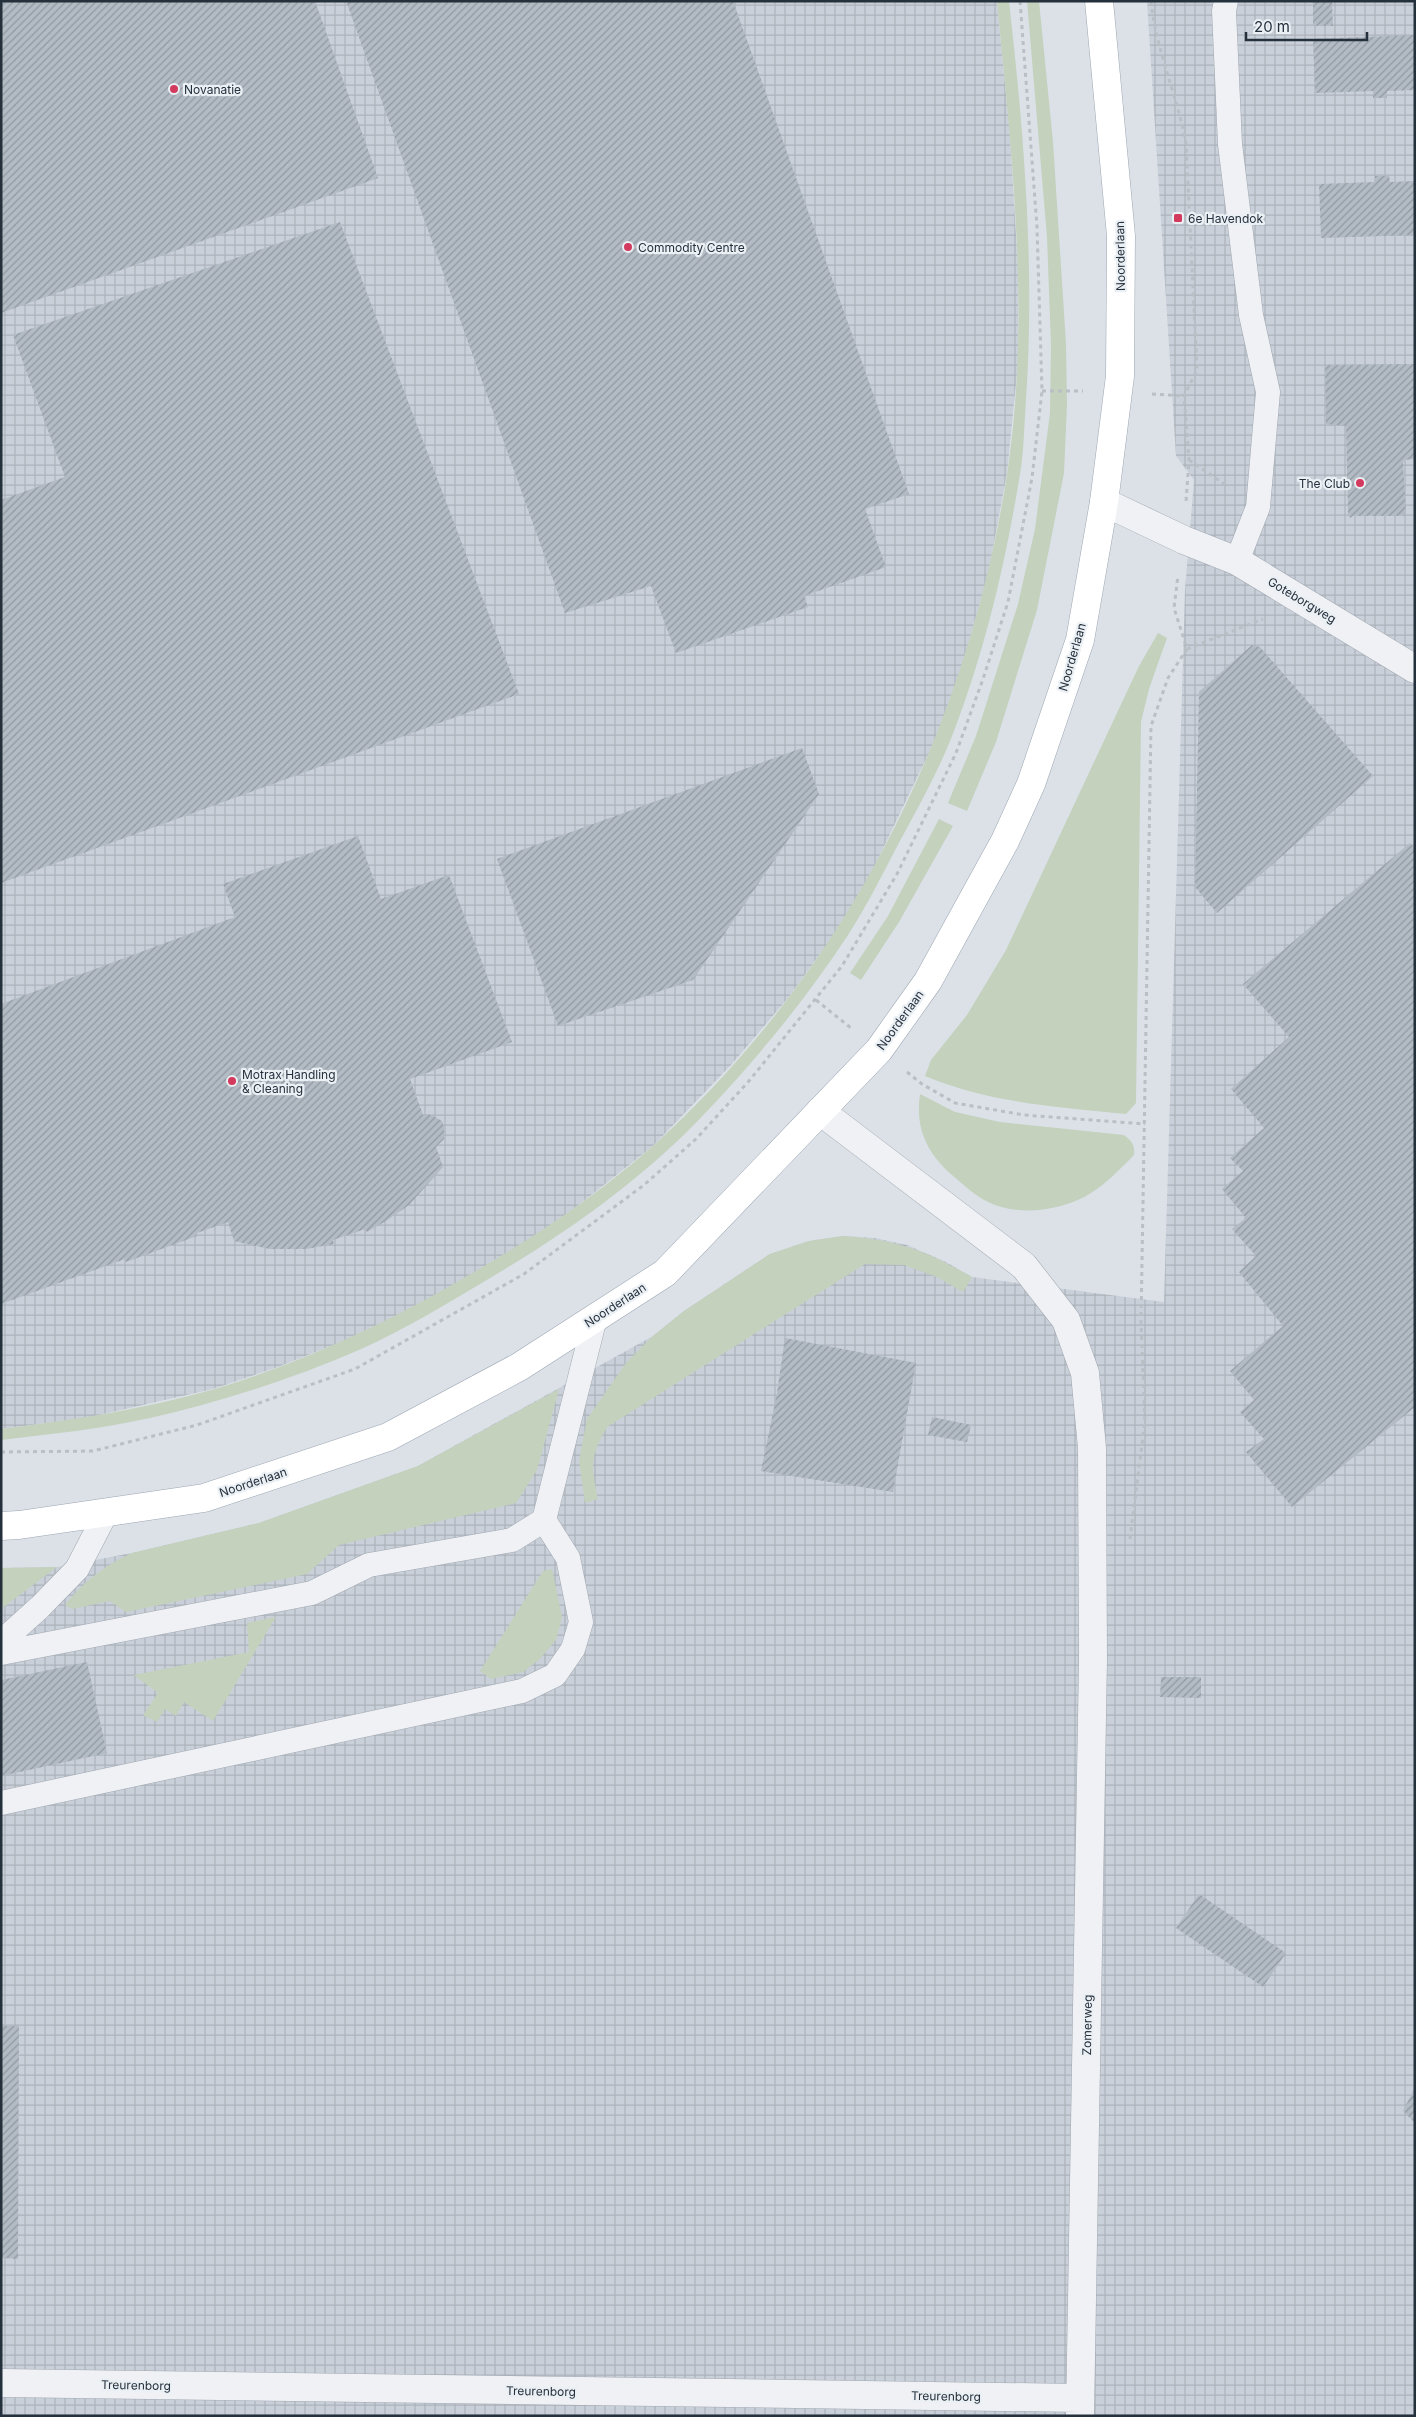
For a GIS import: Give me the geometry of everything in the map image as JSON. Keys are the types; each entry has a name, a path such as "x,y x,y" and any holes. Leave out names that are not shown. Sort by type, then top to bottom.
{"main road":[{"name":"Noorderlaan","path":"1,1526 20,1525 204,1498 388,1437 519,1367 665,1273 879,1050 928,981 1005,842 1031,784 1080,640 1104,502 1120,376 1121,236 1099,1"}],"street":[{"name":"Goteborgweg","path":"1104,502 1184,540 1237,561 1415,669"},
{"name":"Zomerweg","path":"820,1111 1024,1266 1066,1320 1085,1373 1092,1448 1092,1634 1080,2407"},
{"name":"Treurenborg","path":"1,2384 1080,2407"}],"lane":[{"path":"1226,1 1224,11 1230,144 1251,315 1268,392 1258,507 1237,561"},
{"path":"1,1653 312,1593 369,1565 512,1540 544,1520 595,1318"},
{"path":"1,1642 40,1607 77,1569 106,1512"},
{"path":"1,1803 522,1691 555,1675 572,1649 582,1622 568,1558 544,1520"}],"path":[{"path":"1,1452 93,1451 197,1425 355,1369 524,1274 644,1185 703,1132 749,1081 842,966 897,874 956,753 980,688 1008,602 1032,478 1042,391 1037,228 1020,1"},
{"path":"1151,1 1154,25 1181,117 1186,143 1197,370 1184,396 1189,460 1184,540 1174,608 1187,649"},
{"path":"1129,1542 1132,1534 1145,1420 1141,1321 1152,726 1168,678 1187,649 1270,616 1310,604"},
{"path":"816,1000 922,1084 955,1103 1024,1115 1145,1124"}],"shaded area":[{"path":"1,1 997,1 1010,136 1018,268 1018,363 1007,473 988,575 962,666 938,734 867,882 839,928 788,998 732,1064 653,1146 556,1223 435,1296 351,1338 278,1367 213,1389 86,1418 1,1429"},
{"path":"1147,1 1415,1 1415,2416 1,2416 1,1568 57,1567 132,1553 259,1523 418,1466 653,1336 684,1311 770,1254 809,1241 843,1236 875,1238 907,1245 946,1262 972,1277 1164,1302 1185,590 1194,480 1176,456"}],"green space":[{"path":"997,1 1009,1 1023,150 1029,250 1028,350 1024,440 1019,480 993,607 975,670 954,731 929,786 876,887 833,958 783,1024 748,1066 711,1107 661,1156 606,1201 549,1241 442,1306 393,1334 359,1350 308,1371 229,1397 132,1422 1,1440 1,1429 82,1418 136,1408 215,1389 283,1366 349,1338 414,1306 499,1257 546,1228 590,1197 654,1145 723,1076 785,1002 840,924 888,840 929,753 962,663 988,570 1007,475 1018,357 1017,238"},
{"path":"1027,1 1039,1 1053,142 1066,344 1067,405 1064,473 1037,610 996,742 967,811 948,803 976,736 1018,604 1035,529 1050,413 1051,345 1047,237"},
{"path":"1158,633 1167,638 1149,689 1141,722 1136,1103 1126,1114 1049,1106 974,1092 925,1076 931,1060 967,1015 1006,950 1139,666"},
{"path":"939,819 953,826 899,922 861,980 850,973 888,916"},
{"path":"920,1094 955,1112 1000,1122 1124,1135 1129,1139 1134,1148 1134,1155 1097,1189 1080,1199 1054,1208 1040,1210 1000,1207 974,1193 943,1167 936,1158 921,1129 919,1118"},
{"path":"843,1236 880,1240 910,1248 925,1253 972,1277 963,1292 937,1277 904,1265 865,1264 607,1427 597,1447 593,1462 598,1499 585,1503 579,1461 587,1419 626,1363 653,1336 684,1311 770,1254 809,1241"},
{"path":"559,1389 537,1470 516,1503 339,1545 307,1574 126,1612 110,1601 72,1609 65,1605 95,1575 132,1553 259,1523 418,1466"},
{"path":"57,1567 1,1609 1,1568"},
{"path":"552,1569 562,1617 556,1640 540,1659 523,1672 491,1679 480,1671 543,1571"},
{"path":"276,1617 213,1721 184,1702 176,1716 165,1709 157,1722 143,1715 158,1693 134,1675 249,1652 247,1623"}],"building":[{"name":"Novanatie","path":"1,1 315,1 378,178 1,313"},
{"name":"Commodity Centre","path":"346,1 733,1 909,494 865,509 886,567 804,596 808,607 676,653 651,586 565,613"},
{"path":"1313,1 1332,1 1333,26 1313,26"},
{"path":"1415,35 1415,90 1387,91 1387,98 1373,98 1373,91 1315,93 1313,39"},
{"path":"1375,176 1389,176 1390,182 1415,181 1415,235 1321,238 1319,184 1375,182"},
{"path":"340,222 519,694 1,883 1,500 65,477 13,335"},
{"path":"1415,364 1415,459 1404,460 1403,463 1406,513 1403,516 1353,516 1350,518 1348,513 1346,426 1326,424 1325,368 1327,365"},
{"path":"1252,645 1260,647 1373,776 1217,913 1195,887 1199,692"},
{"path":"802,748 819,794 693,980 558,1026 497,859"},
{"path":"358,836 381,899 449,875 512,1042 410,1079 423,1115 428,1114 442,1121 444,1139 436,1147 443,1167 409,1205 367,1232 365,1229 333,1240 334,1244 306,1249 269,1249 234,1241 228,1222 197,1233 197,1236 126,1262 125,1259 1,1304 1,1004 235,917 223,884"},
{"path":"1410,843 1415,848 1415,1407 1292,1507 1246,1452 1264,1439 1240,1412 1254,1400 1230,1371 1283,1326 1239,1272 1256,1256 1232,1229 1246,1218 1222,1189 1243,1171 1230,1158 1264,1128 1231,1089 1289,1037 1243,984"},
{"path":"785,1338 916,1363 893,1492 761,1471 777,1393"},
{"path":"932,1417 971,1425 967,1442 928,1435"},
{"path":"87,1662 107,1753 1,1776 1,1680"},
{"path":"1161,1677 1201,1677 1201,1698 1160,1697"},
{"path":"1199,1894 1286,1953 1263,1987 1176,1928"},
{"path":"1,2026 19,2026 18,2259 1,2258"},
{"path":"1415,2087 1415,2123 1403,2111"}],"place":[{"name":"Novanatie","path":"174,89"},
{"name":"6e Havendok","path":"1178,218"},
{"name":"Commodity Centre","path":"628,247"},
{"name":"The Club","path":"1360,483"},
{"name":"Motrax Handling & Cleaning","path":"232,1081"}]}
